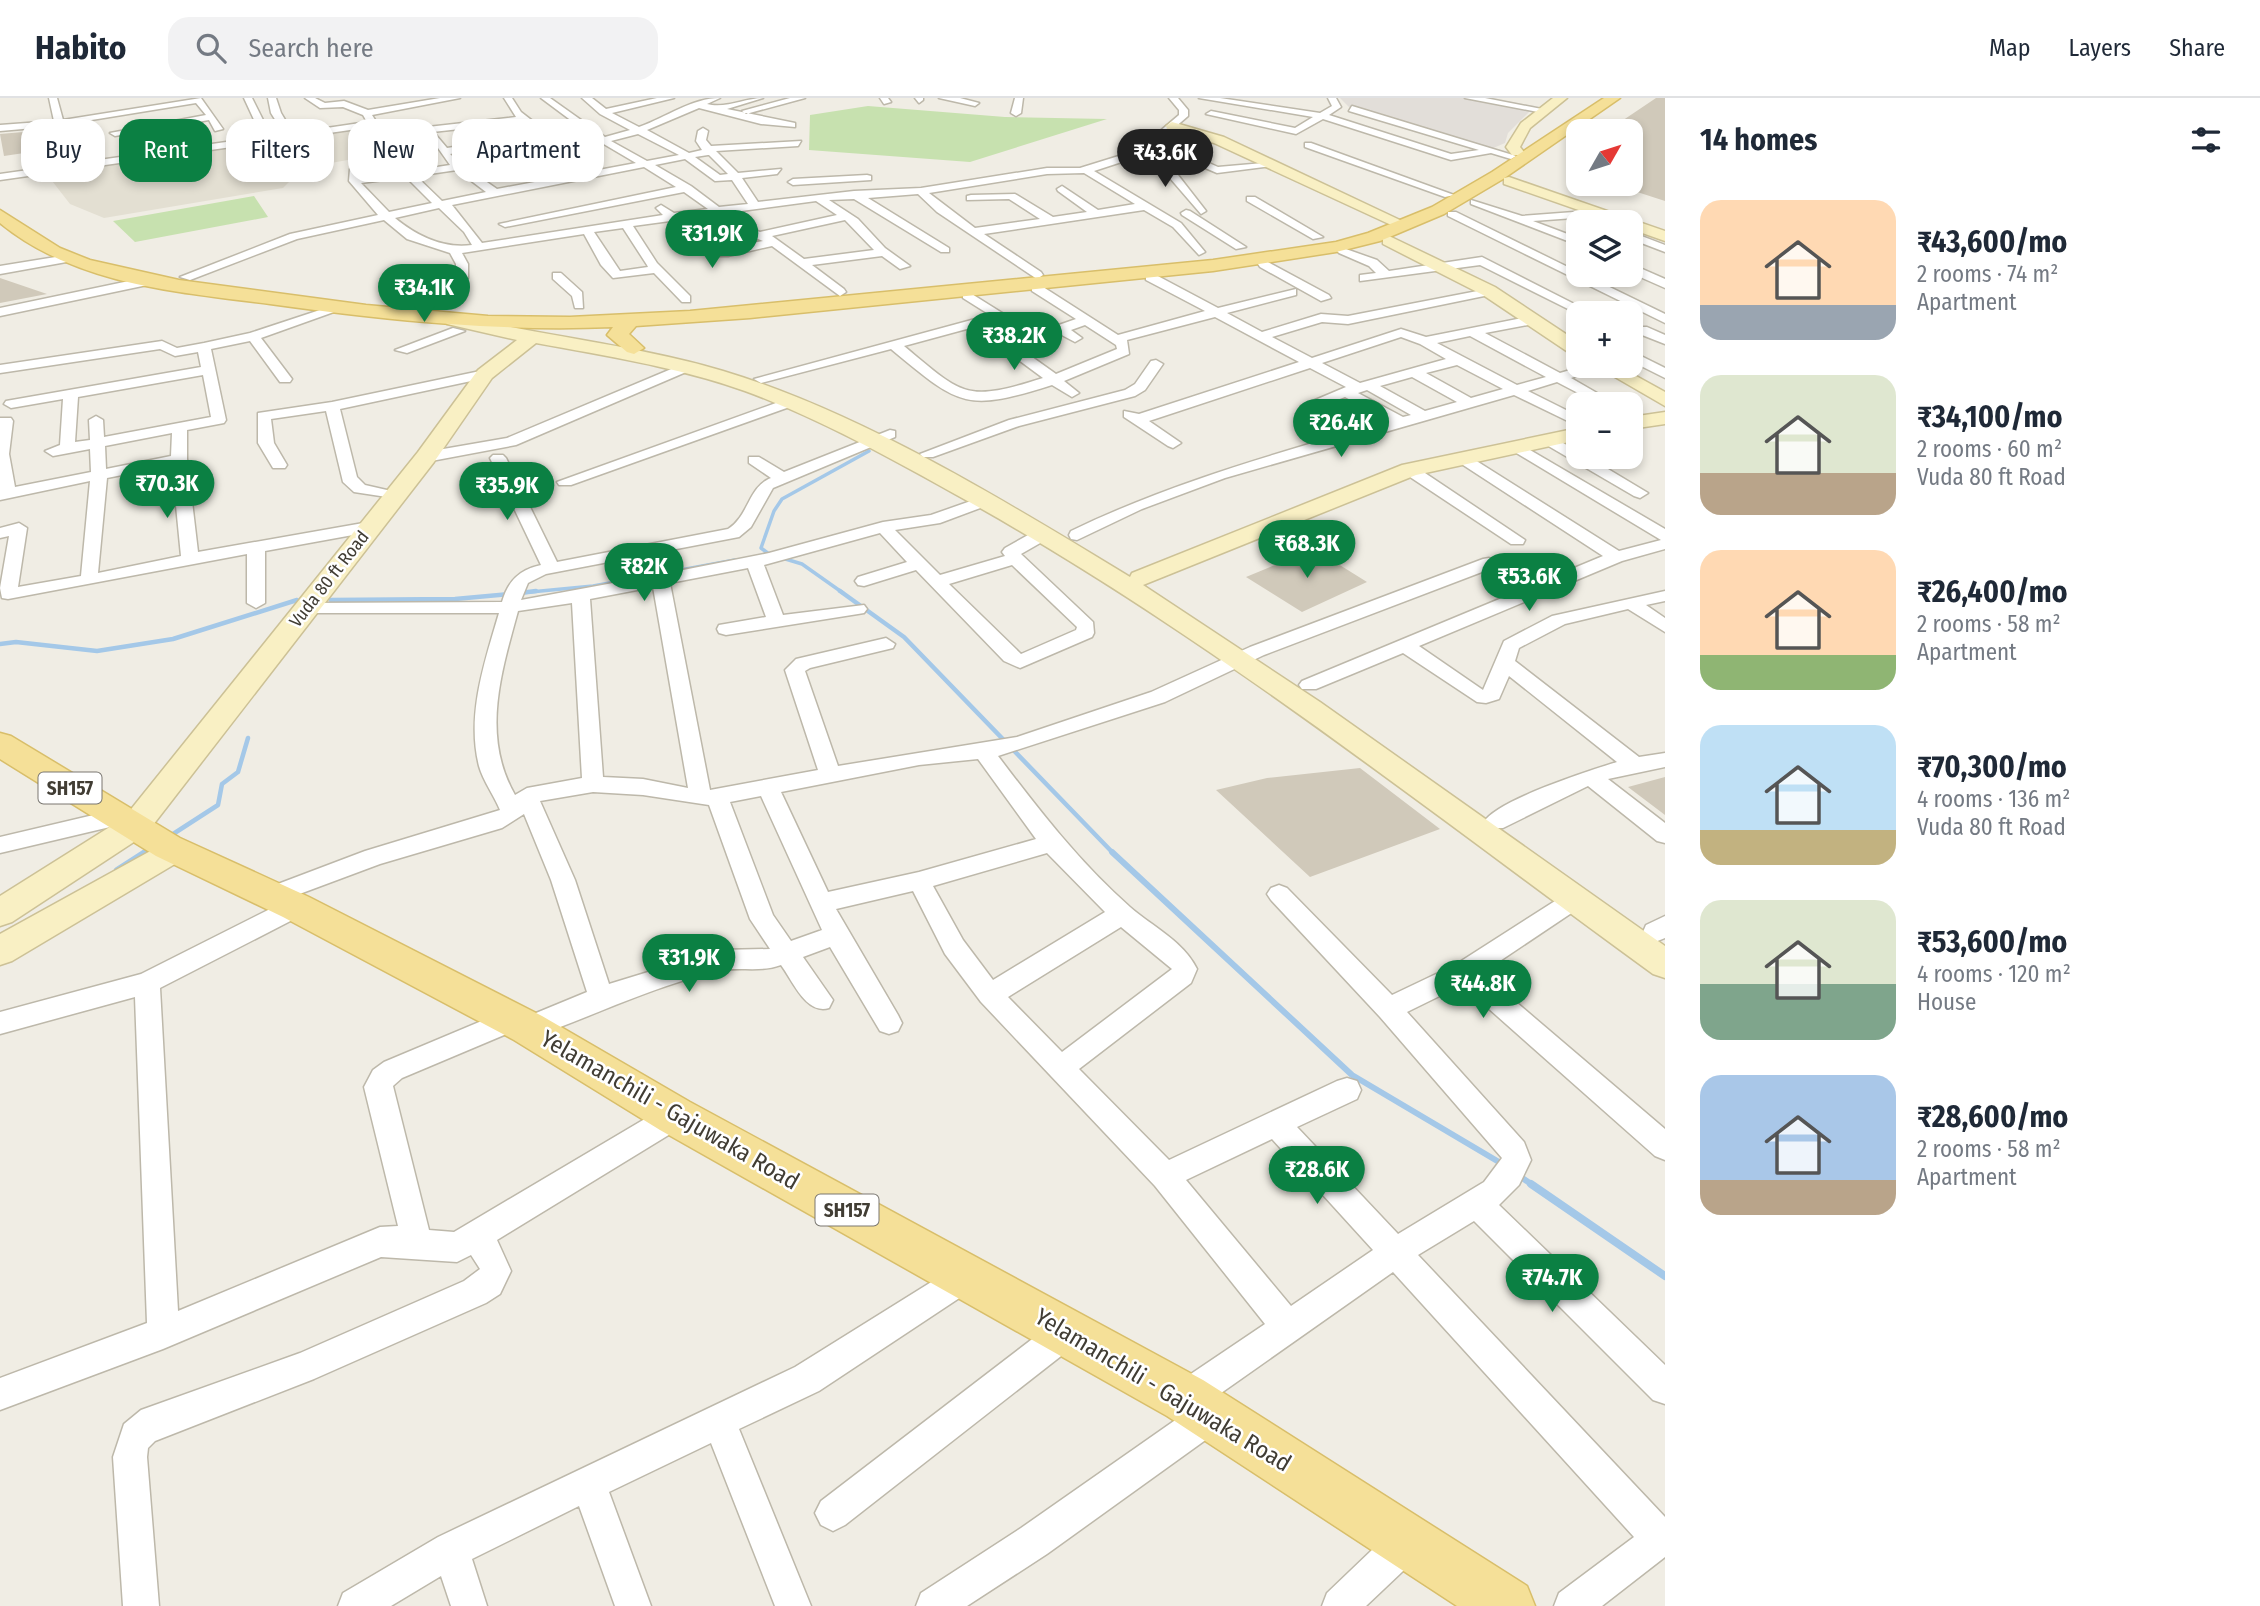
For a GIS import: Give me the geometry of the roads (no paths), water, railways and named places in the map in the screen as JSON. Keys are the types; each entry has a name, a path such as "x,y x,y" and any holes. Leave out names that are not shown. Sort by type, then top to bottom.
{"main road":[{"path":"566,317 875,298 1036,281 1297,246 1394,221 1449,195 1595,98"},
{"path":"1,217 33,243 68,259 148,281 340,307 447,318 566,317 631,320 1236,261 1326,248 1368,238 1424,219 1455,203 1613,98"},
{"path":"0,191 32,227 55,241 104,259 186,277 271,291 485,317"},
{"path":"394,305 584,309 840,292 875,298"},
{"path":"631,320 617,335 634,348"},
{"name":"Yelamanchili - Gajuwaka Road","path":"0,744 147,834 520,1024 675,1116 1068,1331 1199,1406 1507,1606"}],"street":[{"path":"52,98 58,119"},
{"path":"309,98 323,106 344,104 367,113 457,98 470,106"},
{"path":"508,98 524,119"},
{"path":"545,98 570,119"},
{"path":"586,98 603,116 653,136 688,155 719,179"},
{"path":"603,116 670,98"},
{"path":"676,98 750,119 792,125"},
{"path":"604,140 638,130 716,98"},
{"path":"734,115 802,98 807,103 750,119"},
{"path":"943,98 974,103"},
{"path":"1016,113 1019,98"},
{"path":"1173,98 1184,110 1293,131 1322,117 1331,102 1488,151 1514,154 1514,141 1552,104"},
{"path":"1203,98 1322,117 1451,157 1488,151"},
{"path":"1469,98 1552,104"},
{"path":"1531,98 1552,104"},
{"path":"0,177 226,144 212,117 197,99 82,119"},
{"path":"703,116 716,109 751,99"},
{"path":"258,119 250,102 273,101 282,119"},
{"path":"422,104 431,110"},
{"path":"388,109 396,119"},
{"path":"460,115 515,110"},
{"path":"355,182 366,199 415,240 455,251 755,205 854,194 923,191 955,182 1047,171 1086,170 1125,160 1141,152 1183,116 1184,110"},
{"path":"367,113 370,119"},
{"path":"440,116 447,128"},
{"path":"115,133 212,117"},
{"path":"0,128 21,126"},
{"path":"1172,126 1219,139 1394,221"},
{"path":"438,129 452,127"},
{"path":"1302,128 1315,133"},
{"path":"653,136 671,130"},
{"path":"703,131 701,141 707,150 735,176 755,205"},
{"path":"604,141 643,164 693,185 717,211 737,227 762,235 840,292"},
{"path":"438,142 452,160"},
{"path":"1153,142 1217,170 1274,164"},
{"path":"604,171 707,150 798,144"},
{"path":"1308,145 1449,195"},
{"path":"443,152 452,151"},
{"path":"717,159 780,152"},
{"path":"1141,152 1167,168 1206,210 1165,216"},
{"path":"765,162 793,183 867,178"},
{"path":"1374,170 1397,164"},
{"path":"1086,170 1165,216 1181,228 1199,252"},
{"path":"505,225 588,210 735,176 828,172"},
{"path":"604,177 672,217 712,253 728,253 774,243"},
{"path":"895,345 965,397 1014,391 1053,379 1118,355 1125,347 934,204 915,177"},
{"path":"1509,181 1592,210"},
{"path":"417,182 470,230 479,247"},
{"path":"480,182 524,221 526,239"},
{"path":"186,277 294,236 550,182"},
{"path":"545,183 556,190"},
{"path":"781,187 795,185 793,183"},
{"path":"1062,189 1097,214"},
{"path":"854,194 945,250"},
{"path":"566,196 588,210"},
{"path":"959,200 1011,196 1052,221"},
{"path":"818,198 861,226 884,252 904,266"},
{"path":"1251,199 1317,237"},
{"path":"934,204 946,202"},
{"path":"1475,202 1566,237"},
{"path":"610,205 657,269 686,299"},
{"path":"973,232 1146,206"},
{"path":"1186,213 1240,247"},
{"path":"1452,214 1665,319"},
{"path":"762,235 847,216"},
{"path":"1523,219 1566,216"},
{"path":"1643,228 1665,236"},
{"path":"587,230 607,265 617,275 657,269"},
{"path":"1643,240 1665,249"},
{"path":"1389,241 1489,291 1566,342"},
{"path":"402,350 447,318 462,278 462,264 455,251"},
{"path":"1343,251 1373,263 1386,275"},
{"path":"802,263 884,252"},
{"path":"1547,259 1566,256"},
{"path":"0,270 68,259"},
{"path":"1364,278 1476,260 1488,262 1566,303"},
{"path":"1264,264 1325,298"},
{"path":"1643,274 1665,284"},
{"path":"557,276 578,295 566,317 562,340 594,350"},
{"path":"1150,277 1357,388 1423,416"},
{"path":"0,312 148,281"},
{"path":"1262,336 1321,318 1348,320 1489,291"},
{"path":"1117,339 1292,292"},
{"path":"761,379 1001,316 967,295"},
{"path":"0,369 153,346 166,345 175,352 204,347 253,336 340,307"},
{"path":"1425,341 1530,318 1566,314"},
{"path":"530,339 566,317"},
{"path":"566,317 603,339 634,348 709,361 817,400 1249,656 1308,685 1378,732 1495,822 1662,932"},
{"path":"447,318 530,339 688,366 928,454 1077,535 1141,578 1574,900 1665,964"},
{"path":"279,465 266,443 263,416 304,404 332,406 482,361 447,318"},
{"path":"1075,338 1061,329 1087,320"},
{"path":"977,323 1072,393"},
{"path":"1643,330 1665,340"},
{"path":"1138,420 1401,332 1425,341 1566,416"},
{"path":"1472,332 1585,392"},
{"path":"253,336 285,379"},
{"name":"Vuda 80 ft Road","path":"147,834 308,608 426,457 482,361 530,339"},
{"path":"71,394 60,450 219,421 204,347"},
{"path":"1353,437 1308,408 1311,404 1357,388 1458,360"},
{"path":"1643,362 1665,374"},
{"path":"928,454 1014,423 1136,390 1156,364"},
{"path":"426,457 511,442 688,366"},
{"path":"209,370 71,394 5,399 2,473 14,504 4,602 89,579 369,527"},
{"path":"1413,372 1472,404"},
{"path":"1077,535 1136,506 1219,475 1566,375"},
{"path":"1626,378 1665,400"},
{"path":"1357,388 1401,422"},
{"path":"1106,399 1173,443"},
{"path":"565,482 790,402"},
{"path":"332,406 349,479 360,489 394,496"},
{"path":"1643,419 1665,418"},
{"path":"89,579 99,475 96,420"},
{"path":"180,428 179,459 190,559"},
{"path":"1141,578 1410,470 1566,437"},
{"path":"601,997 563,880 520,804 507,797 489,766 486,724 489,689 513,598 530,574 651,548 718,537 741,530 751,516 760,493 782,478 882,438"},
{"path":"1550,441 1640,493"},
{"path":"1518,448 1665,536"},
{"path":"498,458 551,568"},
{"path":"1462,458 1616,557"},
{"path":"0,533 14,504 99,475 179,459"},
{"path":"754,460 782,478"},
{"path":"1410,470 1517,540"},
{"path":"308,608 581,596 763,560 883,527 934,519 985,501"},
{"path":"883,527 1011,657 1020,662 1085,633 1086,626 1015,559 1011,552 1043,534"},
{"path":"1308,685 1616,557 1665,544"},
{"path":"256,547 256,603"},
{"path":"651,548 662,580 709,797 758,908 784,953 820,1000"},
{"path":"935,582 1015,559"},
{"path":"763,560 777,622"},
{"path":"0,1023 147,983 283,902 373,857 494,822 520,804 593,783 709,797 919,758 989,750 1022,743 1157,697 1249,656 1489,563"},
{"path":"864,581 918,564"},
{"path":"581,596 593,783"},
{"path":"1403,644 1477,696 1486,697 1492,694 1511,645 1559,620 1665,596"},
{"path":"1631,603 1665,626"},
{"path":"726,629 858,609"},
{"path":"830,775 795,670 803,663 886,645"},
{"path":"1504,662 1634,764"},
{"path":"989,750 1051,843 1122,914 1180,960 1185,969 1182,976 1061,1068"},
{"path":"1495,822 1541,796 1634,764 1665,760"},
{"path":"1592,778 1665,835"},
{"path":"768,787 836,935 889,1023"},
{"path":"0,845 147,834"},
{"path":"0,913 147,834"},
{"path":"0,951 147,834"},
{"path":"820,903 919,881 1051,843"},
{"path":"919,881 954,947 990,995 1165,1176 1286,1325"},
{"path":"937,1605 1034,1541 1199,1406 1286,1325 1394,1253 1494,1192 1513,1167 1514,1151 1389,1009 1279,894"},
{"path":"1389,1009 1464,972 1574,900"},
{"path":"990,995 1122,914"},
{"path":"417,1243 378,1087 383,1078 393,1070 520,1024 720,960 764,961 836,935"},
{"path":"1464,972 1665,1147"},
{"path":"147,983 163,1333"},
{"path":"1165,1176 1347,1090"},
{"path":"0,1395 163,1333 380,1242 401,1238 437,1248 457,1247 675,1116"},
{"path":"1277,1125 1662,1537 1572,1606"},
{"path":"1476,1203 1665,1388"},
{"path":"141,1606 130,1457 131,1444 139,1431 153,1422 303,1368 475,1292 489,1283 496,1271 492,1258 476,1237"},
{"path":"356,1606 451,1550 807,1379 965,1276"},
{"path":"833,1513 1068,1331"},
{"path":"720,1423 793,1606"},
{"path":"589,1485 633,1606"},
{"path":"1340,1606 1408,1541"},
{"path":"451,1550 469,1606"}],"waterway":[{"path":"843,593 802,564 769,554 761,548 774,511 782,499 869,451"},
{"path":"536,591 520,593 593,586 735,560"},
{"path":"840,591 904,637 1113,853"},
{"path":"331,600 455,599 510,594"},
{"path":"0,644 16,642 97,651 173,639 297,600"},
{"path":"170,836 218,805 222,784 238,772 248,738"},
{"path":"142,854 153,847"},
{"path":"117,870 145,852"},
{"path":"1113,853 1352,1075 1504,1165"},
{"path":"1518,1175 1534,1186"},
{"path":"1531,1184 1665,1276"}]}
